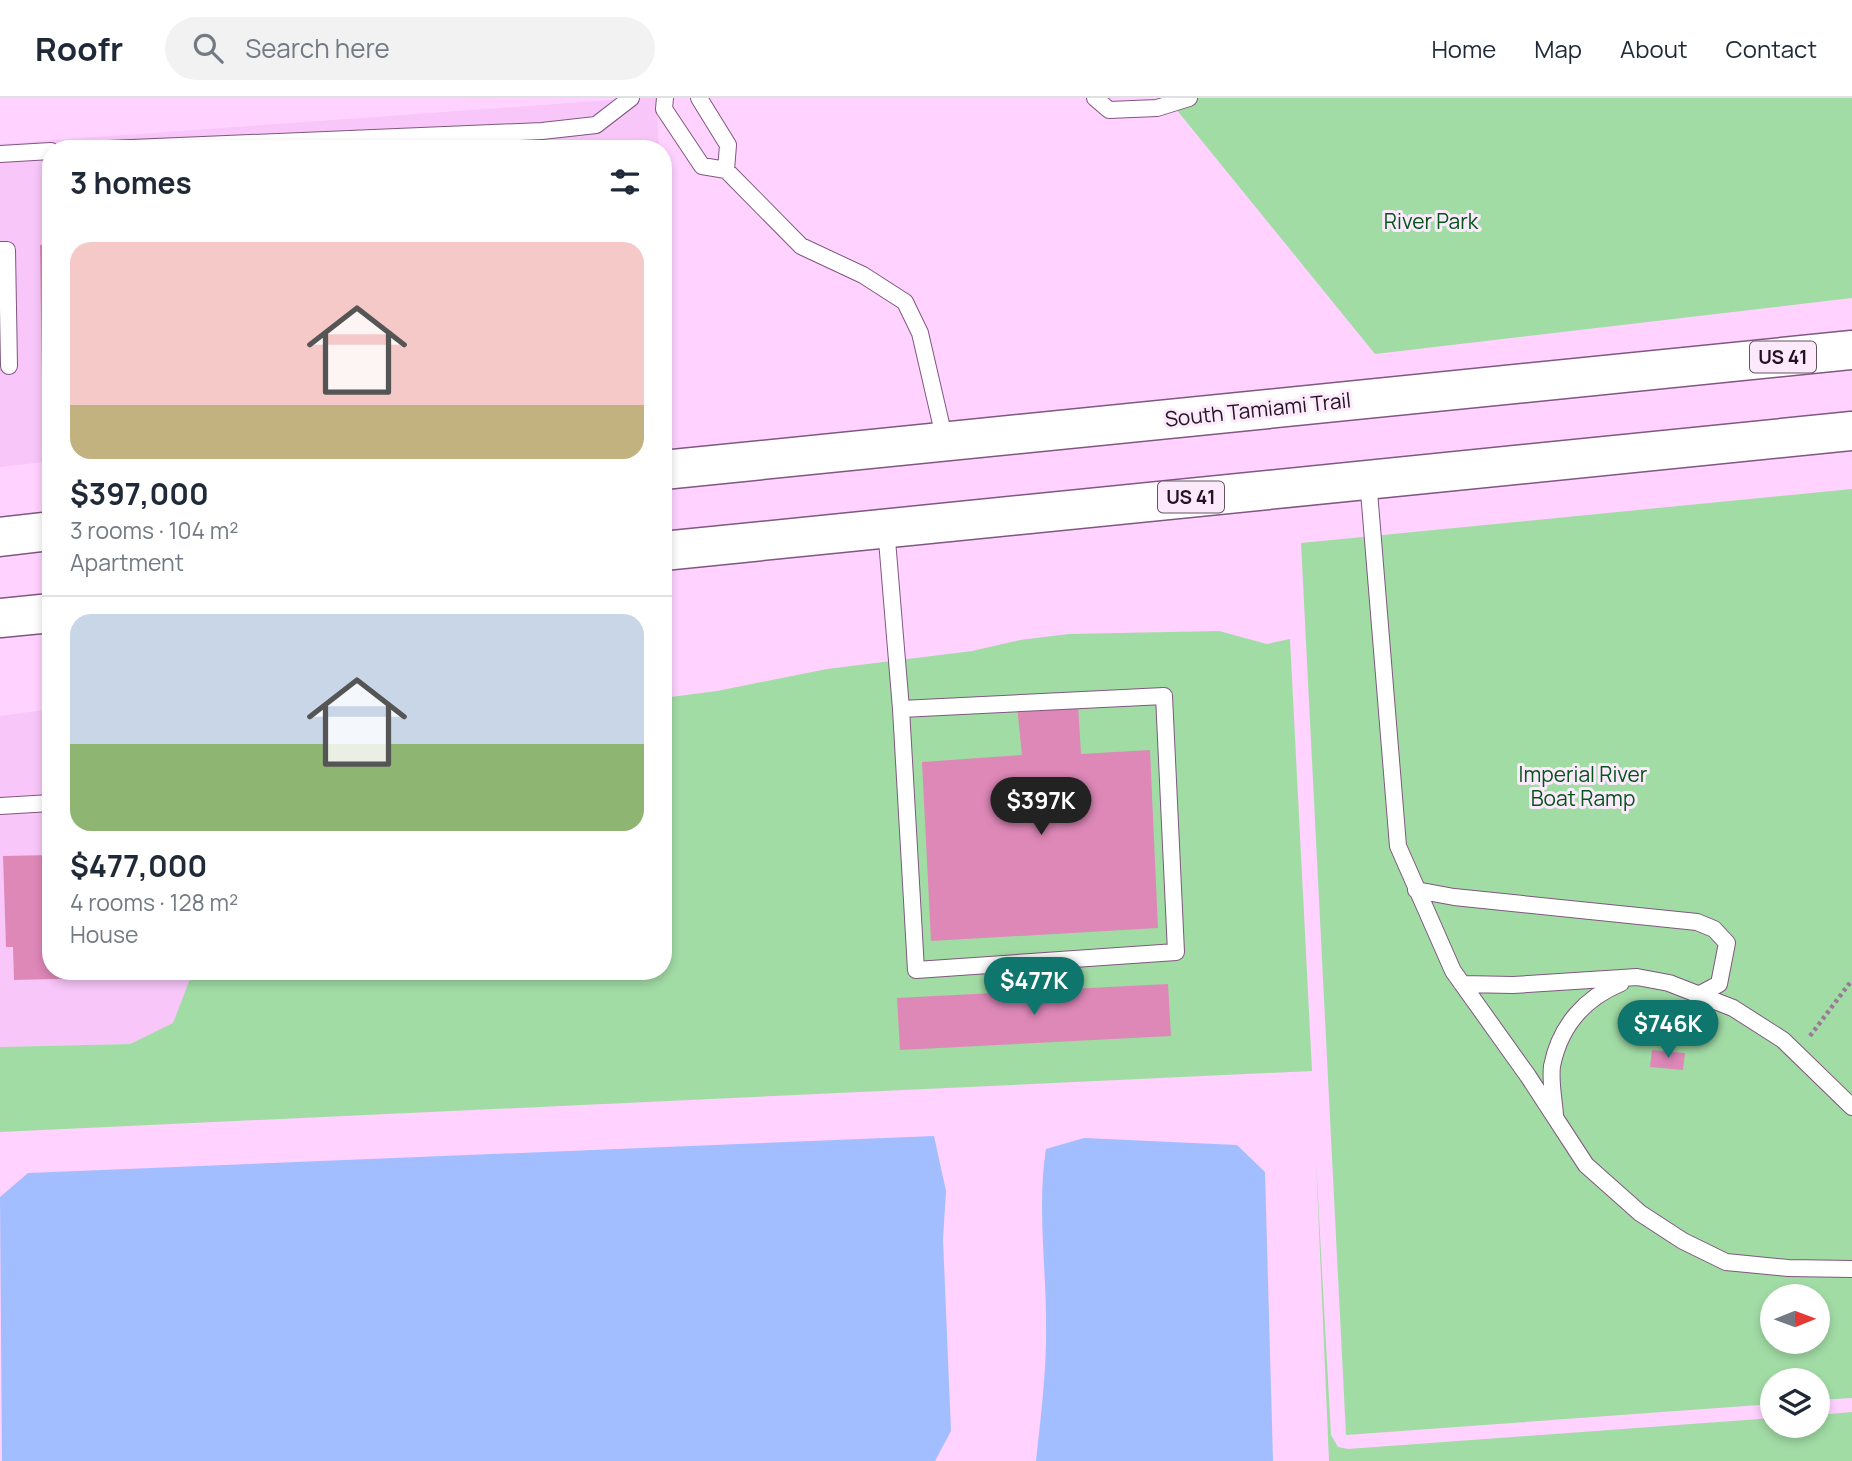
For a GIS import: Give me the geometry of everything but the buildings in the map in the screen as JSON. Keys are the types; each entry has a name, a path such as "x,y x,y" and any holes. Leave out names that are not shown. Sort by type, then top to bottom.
{"main road":[{"name":"South Tamiami Trail","path":"672,469 1852,350"},
{"name":"US 41","path":"672,550 1852,431"},
{"path":"0,537 42,532"},
{"path":"0,618 42,614"}],"lane":[{"path":"325,140 542,131 596,125 631,98"},
{"path":"665,98 664,109 702,166 726,170 801,246 863,275 905,302 920,333 945,441"},
{"path":"699,98 728,145 726,170"},
{"path":"1095,98 1109,110 1157,108 1189,98"},
{"path":"0,154 42,152"},
{"path":"0,250 7,250 9,366"},
{"path":"1368,479 1398,846 1452,971 1586,1165 1640,1213 1683,1241 1726,1262 1788,1268 1852,1269"},
{"path":"886,528 901,709 916,970 1175,952 1164,696 901,709"},
{"path":"0,806 42,804"},
{"path":"1416,890 1697,922 1714,929 1727,943 1718,984 1702,993"},
{"path":"1462,984 1513,985 1637,976 1669,982 1734,1008 1783,1040 1852,1107"},
{"path":"1555,1118 1552,1068 1571,1018 1604,990 1637,976"}],"path":[{"path":"1797,1053 1852,980"}],"shaded area":[{"path":"656,98 658,140 56,140"},
{"path":"42,141 42,462 0,467 0,144"},
{"path":"42,710 42,980 190,980 173,1023 130,1044 0,1047 0,716"}],"green space":[{"name":"River Park","path":"1167,98 1852,98 1852,298 1375,354"},
{"name":"Imperial River Boat Ramp","path":"1852,489 1852,1398 1830,1399 1830,1368 1760,1368 1760,1405 1346,1435 1301,543"},
{"path":"1219,631 1267,644 1290,639 1312,1071 0,1132 0,1047 130,1044 173,1023 190,980 672,980 672,697 717,691 827,669 972,651 1020,640 1069,634"},
{"path":"1316,1161 1331,1435 1338,1447 1348,1449 1760,1419 1760,1438 1830,1438 1830,1414 1852,1412 1852,1461 1329,1461"}],"water":[{"path":"934,1136 946,1191 943,1239 951,1431 935,1461 2,1461 0,1197 28,1173"},
{"path":"1084,1138 1237,1145 1265,1172 1273,1461 1036,1461 1046,1356 1042,1192 1046,1149"}]}
